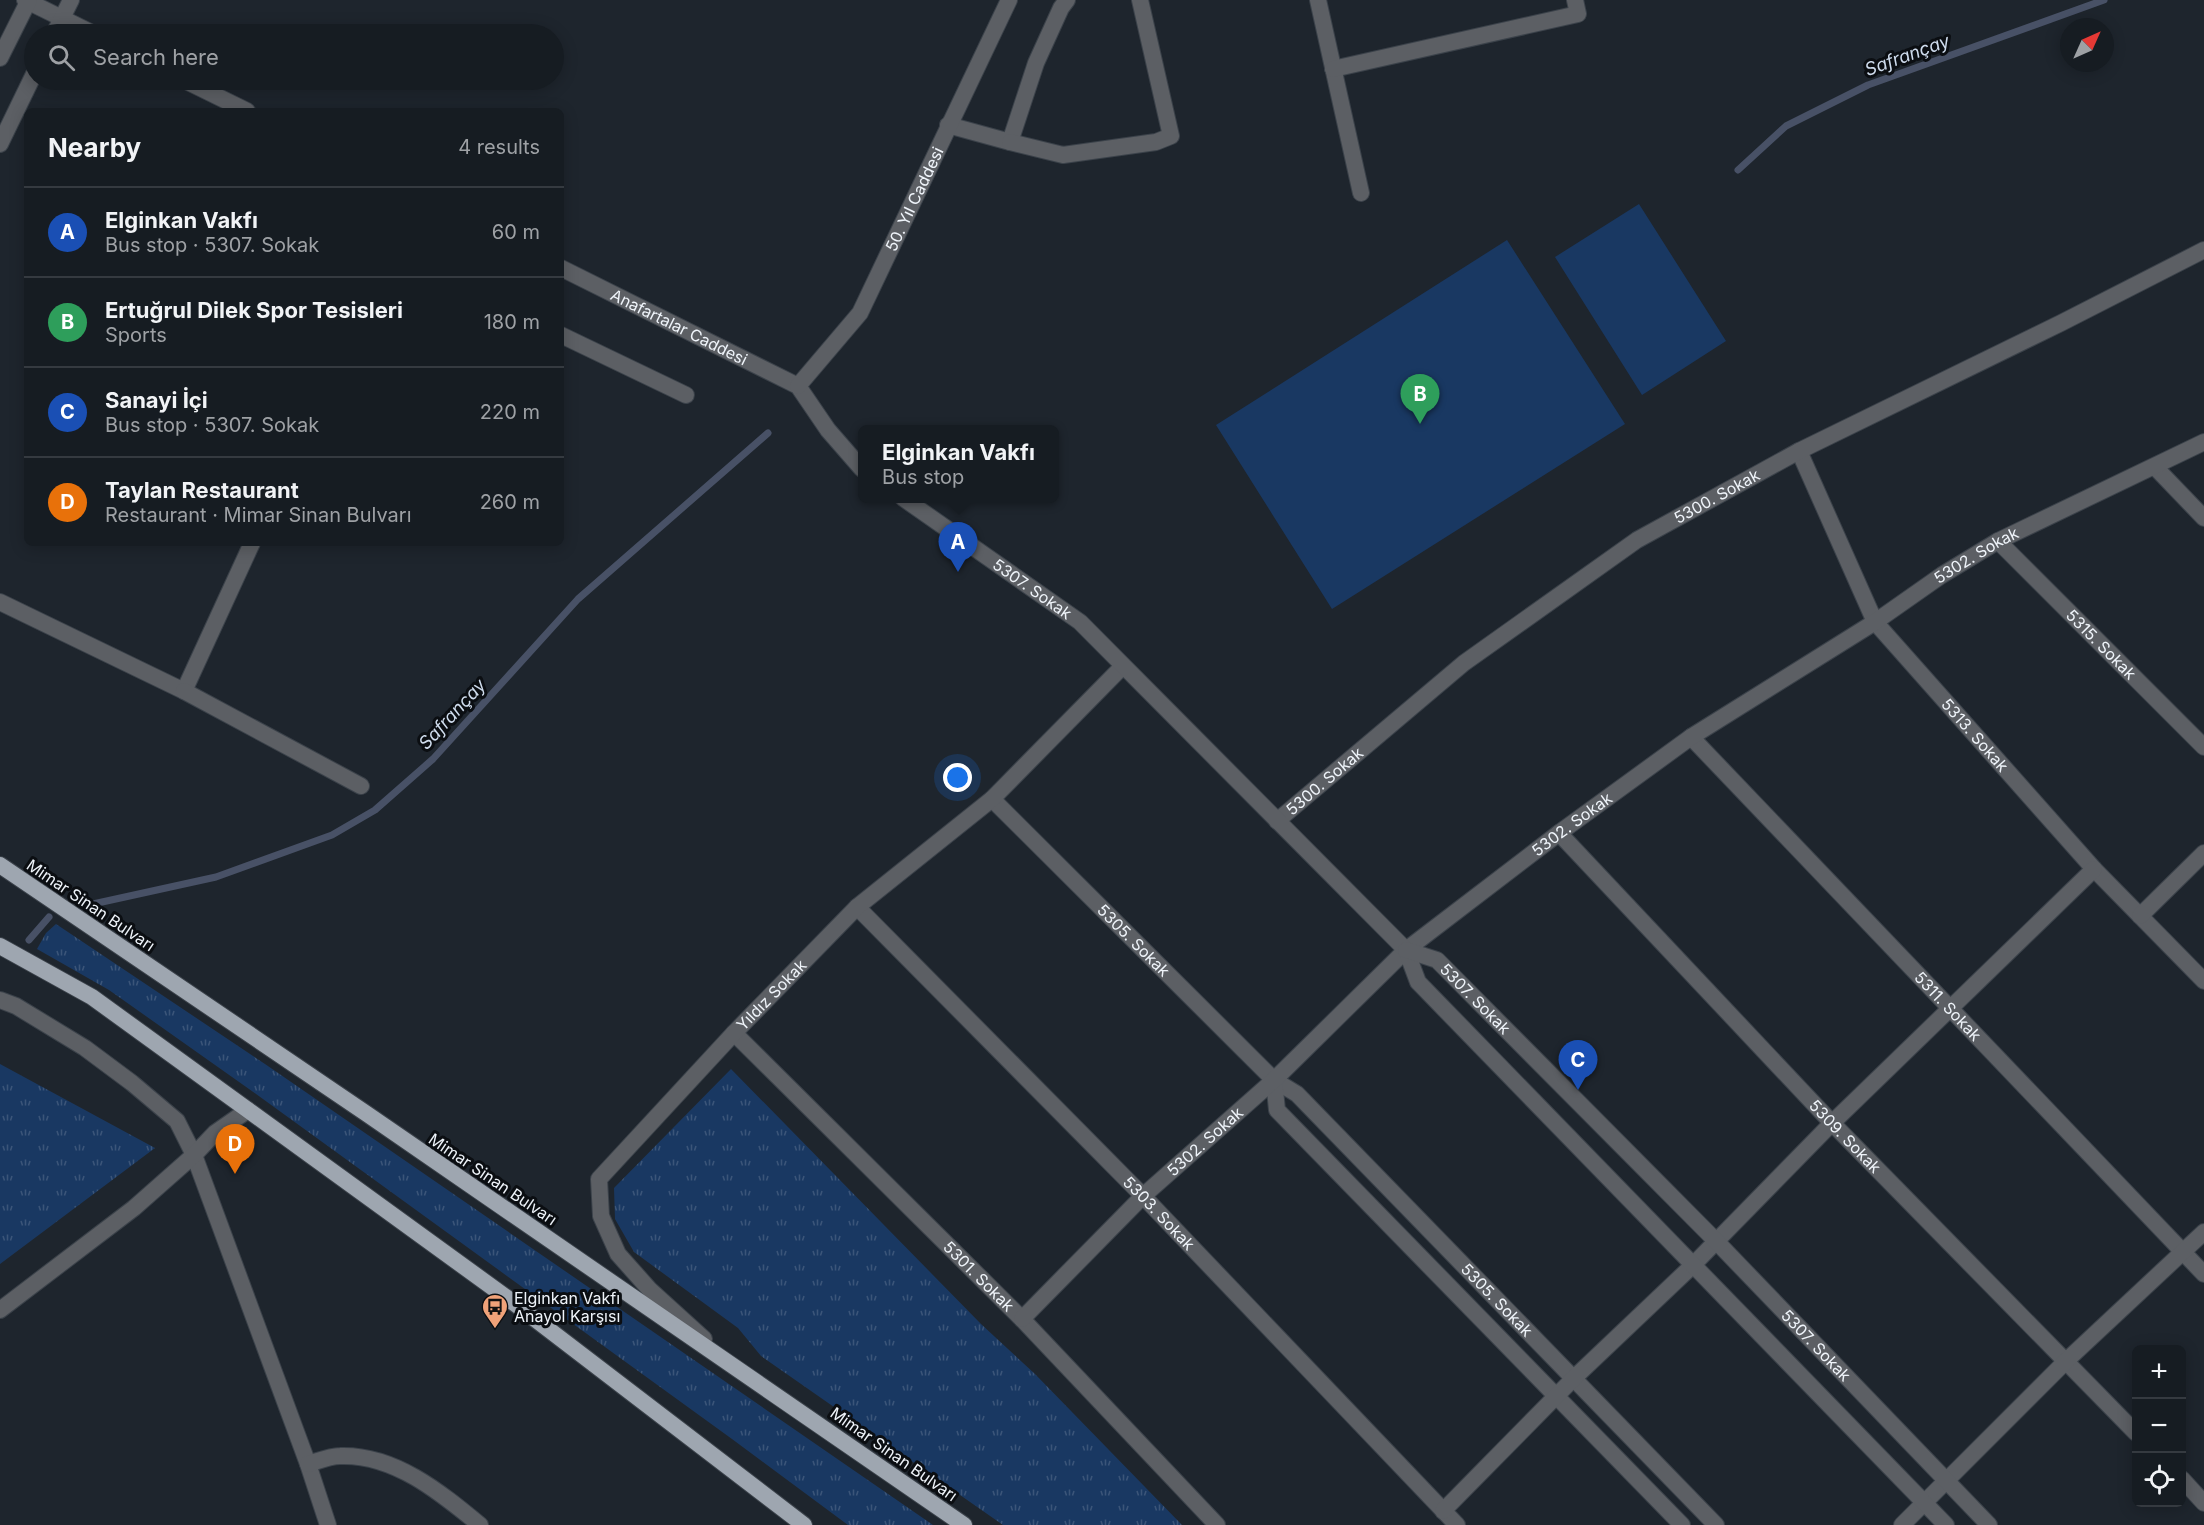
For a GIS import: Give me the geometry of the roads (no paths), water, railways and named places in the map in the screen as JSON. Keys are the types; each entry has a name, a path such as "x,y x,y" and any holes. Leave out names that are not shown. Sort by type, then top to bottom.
{"highway":[{"name":"Mimar Sinan Bulvarı","path":"0,865 964,1525"},
{"path":"0,946 92,997 514,1303 804,1525"}],"street":[{"path":"0,58 27,0 74,24"},
{"path":"59,24 71,0"},
{"name":"50. Yıl Caddesi","path":"798,386 860,313 1009,0"},
{"path":"1010,142 1036,63 1061,8 1067,0"},
{"path":"948,124 1063,155 1156,142 1171,136 1140,0"},
{"path":"1318,0 1361,193"},
{"path":"1333,69 1578,14 1575,0"},
{"path":"0,144 26,90"},
{"path":"204,90 241,108"},
{"name":"5300. Sokak","path":"1277,821 1455,670 1638,540 1799,451 2061,323 2204,250"},
{"name":"Anafartalar Caddesi","path":"564,269 798,386"},
{"path":"564,336 686,395"},
{"path":"798,386 828,430 858,464"},
{"name":"5302. Sokak","path":"1022,1319 1143,1196 1274,1080 1406,950 1559,833 1691,737 1875,622 1942,575 1998,541 2204,442"},
{"name":"5313. Sokak","path":"1799,451 1875,622 2094,870 2204,981"},
{"path":"2155,467 2204,518"},
{"name":"5307. Sokak","path":"910,503 1080,622 1406,950 1418,982 1946,1525"},
{"name":"5315. Sokak","path":"1998,541 2204,747"},
{"path":"184,691 251,546"},
{"path":"0,602 184,691 361,786"},
{"name":"Yıldız Sokak","path":"726,1360 650,1290 618,1254 601,1216 599,1179 734,1033 857,907 992,799 1123,666"},
{"name":"5311. Sokak","path":"1691,737 2204,1274"},
{"name":"5305. Sokak","path":"992,799 1274,1080 1297,1094 1716,1525"},
{"name":"5309. Sokak","path":"1559,833 1832,1123 2132,1429"},
{"path":"2140,916 2204,853"},
{"path":"1443,1511 1574,1378 1692,1266 1832,1123 2094,870"},
{"name":"5303. Sokak","path":"857,907 1143,1196 1457,1525"},
{"name":"5307. Sokak","path":"1406,950 1437,960 1716,1241 1989,1525"},
{"path":"0,1000 16,1006 85,1048 177,1121 194,1155 308,1464 328,1525"},
{"name":"5301. Sokak","path":"734,1033 1022,1319 1217,1525"},
{"name":"5305. Sokak","path":"1274,1080 1277,1110 1682,1525"},
{"path":"0,1310 134,1208 194,1155 215,1133 248,1110"},
{"path":"1902,1525 2066,1361 2204,1232"},
{"path":"308,1464 339,1456 377,1460 428,1484 480,1525"},
{"path":"2186,1484 2204,1503"}],"waterway":[{"name":"Safrançay","path":"1738,170 1786,126 1868,85 2104,0"},
{"name":"Safrançay","path":"93,904 216,877 332,835 375,810 433,759 578,599 768,433"},
{"name":"Safrançay","path":"29,940 49,917"}],"place":[{"name":"Ertuğrul Dilek Spor Tesisleri","path":"1420,424"},
{"name":"Elginkan Vakfı","path":"958,572"},
{"name":"Sanayi İçi","path":"1578,1090"},
{"name":"Taylan Restaurant","path":"235,1174"},
{"name":"Elginkan Vakfı Anayol Karşısı","path":"495,1330"}]}
